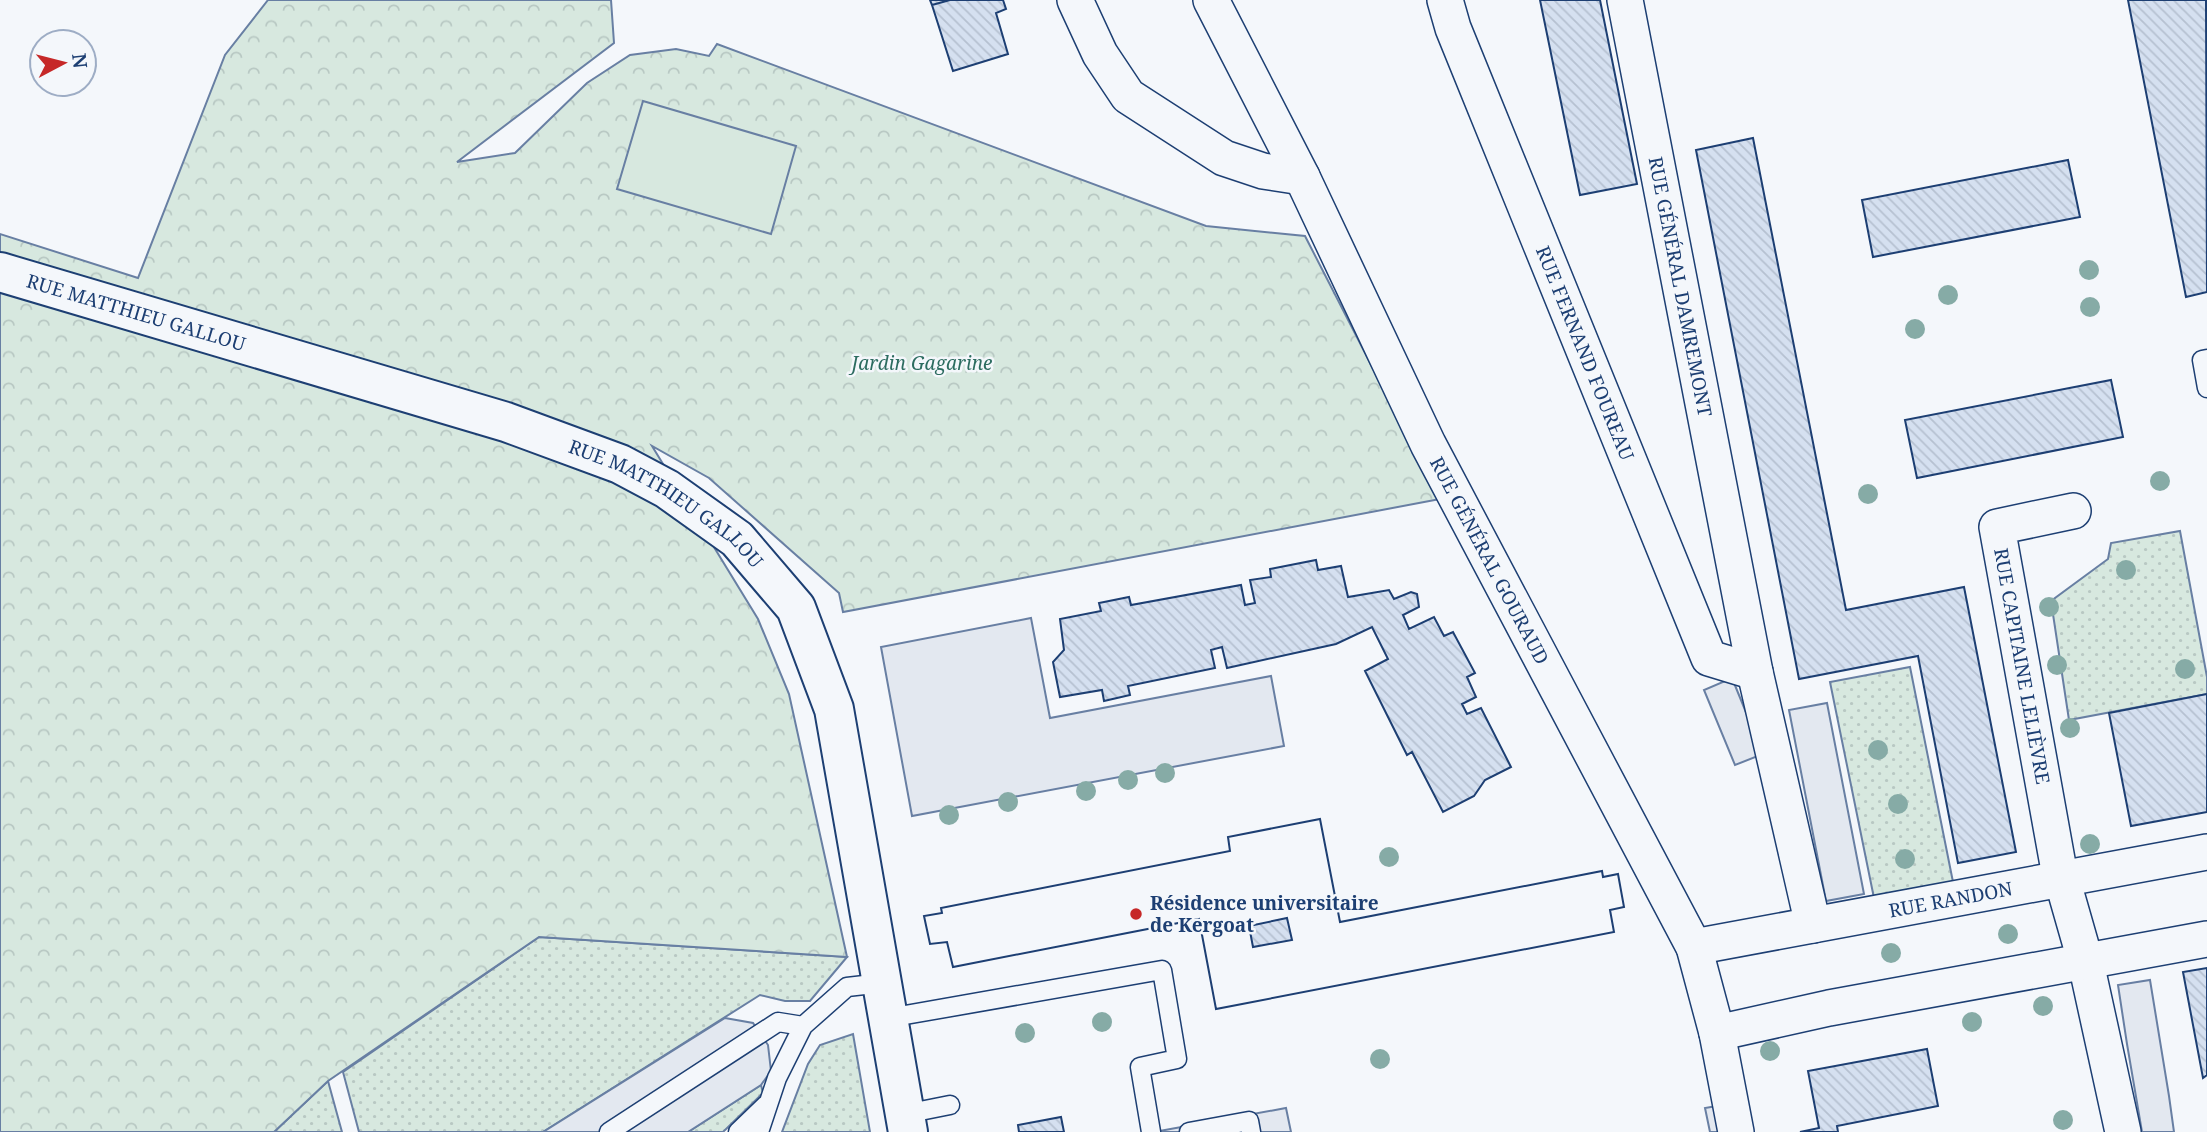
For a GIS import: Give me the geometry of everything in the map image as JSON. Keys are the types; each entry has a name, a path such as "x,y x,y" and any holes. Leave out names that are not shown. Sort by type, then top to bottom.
{"street":[{"path":"1075,0 1100,54 1128,96 1224,158 1263,171 1302,177"},
{"name":"RUE GÉNÉRAL GOURAUD","path":"1211,0 1302,177 1428,444 1694,947 1717,1032 1736,1132"},
{"name":"RUE FERNAND FOUREAU","path":"1445,0 1458,41 1709,658 1755,672"},
{"name":"RUE GÉNÉRAL DAMREMONT","path":"1625,0 1755,672 1813,925"},
{"name":"RUE MATTHIEU GALLOU","path":"0,272 506,422 620,464 667,489 737,539 796,608 834,709 907,1123"},
{"name":"RUE CAPITAINE LELIÈVRE","path":"2062,880 1997,527 2073,511"},
{"name":"RUE RANDON","path":"1694,947 2207,852"},
{"path":"2062,880 2086,963 2123,1132"},
{"path":"1717,1032 1829,1008 2207,939"}],"lane":[{"path":"2207,359 2202,360 2207,388"},
{"path":"759,1132 769,1102 803,1026 847,986 885,1000 1162,970 1177,1059 1140,1067 1152,1132"},
{"path":"609,1132 778,1022 803,1026"},
{"path":"738,1132 769,1102"},
{"path":"907,1123 950,1105"},
{"path":"1189,1132 1249,1121 1251,1132"}],"green space":[{"name":"Jardin Gagarine","path":"268,0 611,0 614,43 457,162 515,153 587,83 630,55 676,49 709,56 717,44 1206,226 1305,236 1440,499 843,612 839,593 709,478 652,446 758,619 789,694 847,957 539,937 328,1081 274,1132 0,1132 0,234 138,278 225,55"},
{"path":"643,101 796,146 771,234 617,189"},
{"path":"2180,531 2207,677 2207,694 2069,720 2051,601 2108,559 2111,543"},
{"path":"1910,667 1953,882 1874,898 1830,682"},
{"path":"539,937 847,957 810,1001 785,1001 760,995 543,1132 359,1132 343,1072"},
{"path":"853,1034 870,1132 782,1132 808,1064 820,1045"},
{"path":"328,1081 342,1132 274,1132"},
{"path":"761,1085 763,1093 723,1132 688,1132"}],"shaded area":[{"path":"1031,618 1050,718 1271,676 1284,746 912,816 881,647"},
{"path":"1732,678 1763,754 1735,765 1704,690"},
{"path":"1827,703 1864,894 1826,901 1789,710"},
{"path":"2150,980 2174,1132 2142,1132 2127,1044 2118,985"},
{"path":"725,1018 753,1023 768,1045 771,1071 761,1085 688,1132 543,1132"},
{"path":"1717,1106 1722,1132 1710,1132 1705,1108"},
{"path":"1286,1108 1291,1132 1154,1132"}],"building":[{"path":"930,0 950,0 932,5"},
{"path":"950,0 1003,0 1006,9 996,13 1008,54 953,71 932,5"},
{"path":"1540,0 1600,0 1637,184 1580,195"},
{"path":"2128,0 2206,0 2207,292 2186,297"},
{"path":"1753,138 1846,610 1964,587 2016,852 1958,863 1918,656 1799,679 1696,150"},
{"path":"2068,160 2080,217 1873,257 1862,200"},
{"path":"2111,380 2123,437 1917,478 1905,420"},
{"path":"1316,560 1318,570 1341,566 1348,597 1389,590 1394,599 1411,592 1417,594 1419,607 1403,615 1409,629 1434,617 1444,636 1453,632 1475,673 1467,677 1476,697 1462,704 1467,714 1481,708 1511,767 1485,780 1474,796 1443,812 1412,752 1407,755 1365,671 1388,659 1372,627 1336,644 1227,668 1222,647 1211,650 1215,668 1128,686 1130,695 1104,701 1102,690 1060,697 1053,662 1064,650 1060,619 1101,611 1099,603 1129,597 1131,605 1241,585 1245,605 1255,603 1250,580 1271,577 1270,569"},
{"path":"2207,694 2207,812 2131,826 2109,713"},
{"name":"Résidence universitaire de Kergoat","path":"1320,819 1340,922 1602,871 1603,877 1618,874 1624,907 1610,910 1614,932 1216,1009 1199,919 953,967 947,942 930,944 924,916 942,913 941,908 1230,851 1228,837","holes":["1287,918 1292,940 1253,947 1249,926"]},
{"name":"Résidence universitaire de Kergoat","path":"1320,819 1340,922 1602,871 1603,877 1618,874 1624,907 1610,910 1614,932 1216,1009 1199,919 953,967 947,942 930,944 924,916 942,913 941,908 1230,851 1228,837"},
{"path":"2207,968 2207,1075 2203,1078 2183,972"},
{"path":"1927,1049 1938,1106 1837,1126 1838,1132 1800,1132 1819,1128 1808,1071"},
{"path":"1061,1117 1064,1132 1019,1132 1018,1125"}],"place":[{"name":"Résidence universitaire de Kergoat","path":"1136,914"}]}
